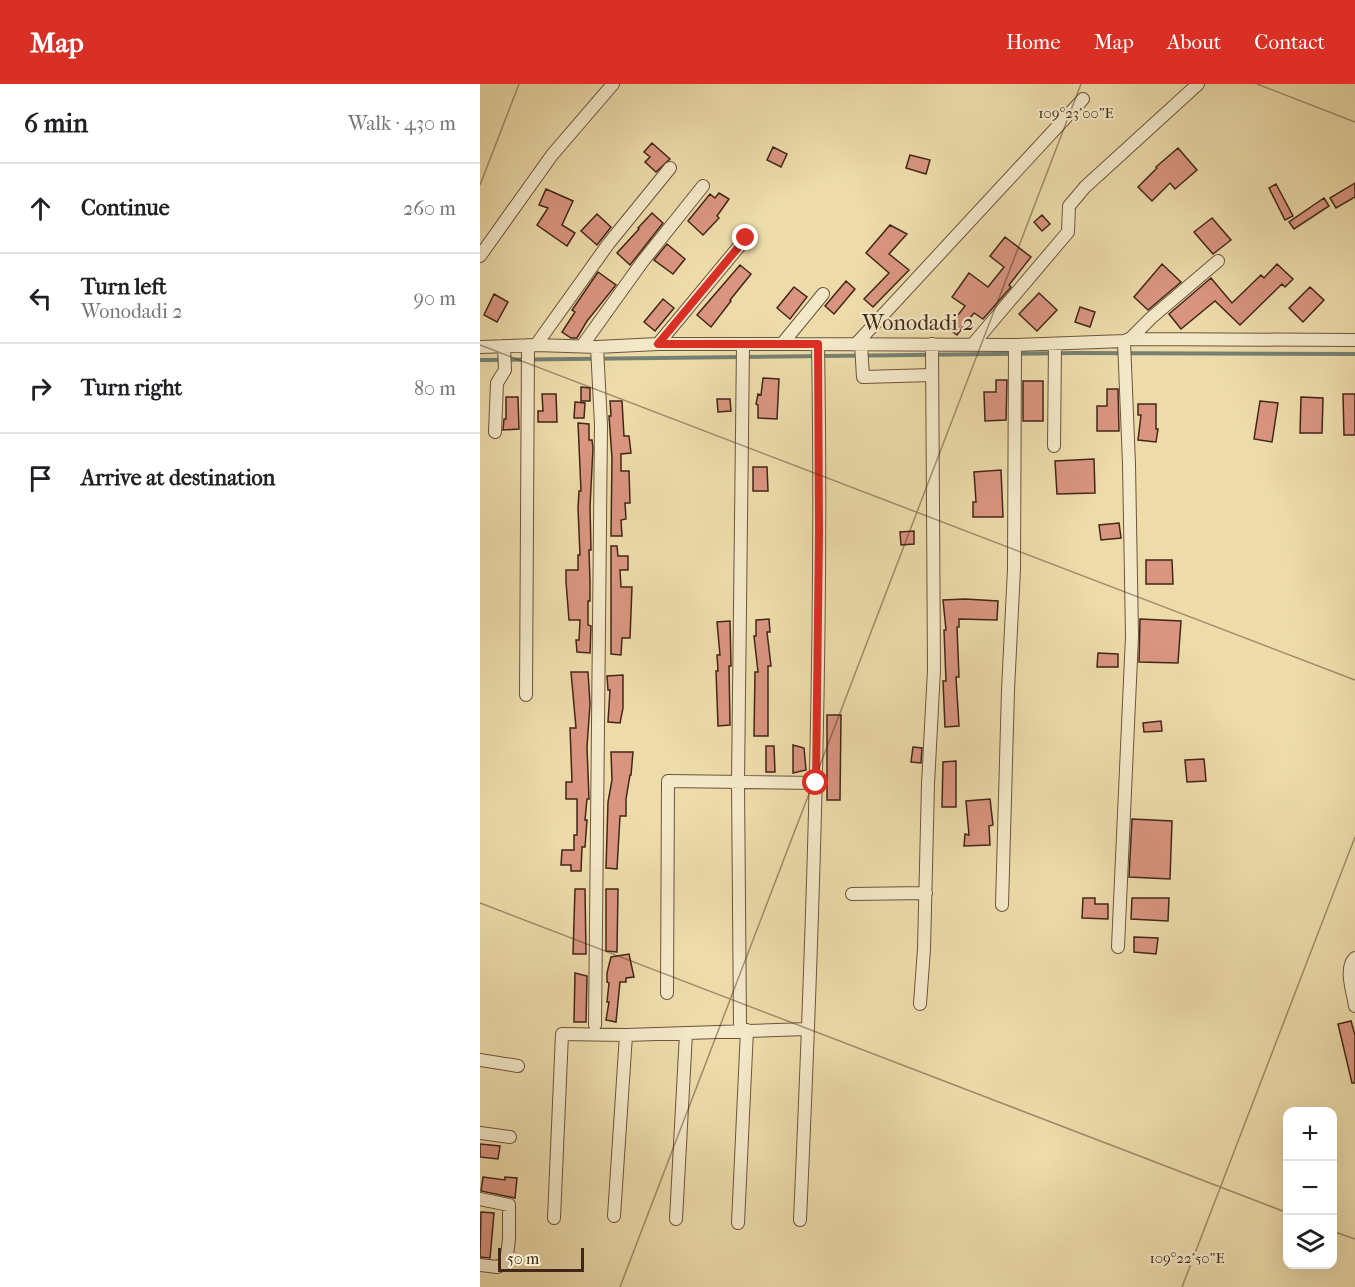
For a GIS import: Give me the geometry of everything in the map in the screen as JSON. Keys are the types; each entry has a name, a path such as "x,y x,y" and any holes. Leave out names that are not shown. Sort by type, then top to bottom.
{"street":[{"path":"480,256 552,155 613,84"},
{"path":"974,343 1068,232 1069,206 1085,187 1198,84"},
{"path":"932,375 863,377 860,350 1083,99"},
{"path":"526,695 530,352 609,243 670,168"},
{"path":"582,346 643,261 703,186"},
{"path":"658,344 746,238"},
{"path":"1118,947 1132,636 1126,346 1151,318 1218,261"},
{"path":"782,344 823,294"},
{"name":"Wonodadi 2","path":"480,347 504,358 530,352 582,346 598,356 658,344 743,354 782,344 818,352 932,351 974,343 1014,352 1126,346 1355,340"},
{"path":"920,1004 934,670 932,351"},
{"path":"1054,447 1055,351"},
{"path":"800,1220 816,783 819,532 818,352"},
{"path":"1002,905 1014,569 1014,352"},
{"path":"738,1223 744,1027 738,782 743,354"},
{"path":"595,1025 601,425 598,356"},
{"path":"495,432 497,383 504,358"},
{"path":"667,993 668,781 816,783"},
{"path":"852,894 926,893"},
{"path":"1355,958 1350,965 1355,1006"},
{"path":"554,1218 562,1034 686,1033 744,1027 808,1029"},
{"path":"676,1219 686,1033"},
{"path":"614,1216 626,1035"},
{"path":"480,1060 518,1066"},
{"path":"480,1132 510,1137"},
{"path":"480,1199 509,1205 510,1215 506,1263 497,1267 480,1264"}],"building":[{"path":"652,143 670,159 656,172 645,162 650,157 644,152"},
{"path":"773,147 787,154 781,167 767,160"},
{"path":"1178,148 1197,170 1175,189 1170,183 1152,201 1138,187"},
{"path":"910,155 930,160 926,174 906,168"},
{"path":"1355,183 1355,197 1336,208 1330,198"},
{"path":"1276,184 1293,216 1285,220 1269,188"},
{"path":"546,189 573,201 562,225 575,233 567,246 537,225 548,208 539,205"},
{"path":"719,193 729,199 717,216 719,218 703,235 688,221 710,194 715,198"},
{"path":"1324,198 1329,206 1294,229 1289,222"},
{"path":"652,213 663,223 630,265 617,253"},
{"path":"597,214 611,227 597,245 581,231"},
{"path":"1042,215 1050,224 1042,231 1034,222"},
{"path":"1212,218 1231,240 1213,254 1194,232"},
{"path":"890,225 907,234 889,254 909,270 873,307 864,299 889,273 866,253"},
{"path":"1005,237 1031,257 1009,285 1011,287 983,319 974,313 957,335 948,328 965,306 952,297 969,273 988,287 1004,267 990,256"},
{"path":"667,244 685,259 673,274 654,260"},
{"path":"1162,264 1181,282 1148,310 1134,297"},
{"path":"1277,264 1293,279 1285,287 1282,284 1240,325 1215,301 1181,329 1169,314 1211,278 1232,303 1261,275 1264,278"},
{"path":"740,265 751,274 711,327 697,315"},
{"path":"598,272 616,285 587,321 577,338 571,338 562,332 575,312 572,310"},
{"path":"846,281 855,289 834,314 825,306"},
{"path":"794,287 807,297 790,319 777,308"},
{"path":"1310,287 1324,300 1303,322 1289,308"},
{"path":"1039,293 1057,310 1037,331 1019,314"},
{"path":"494,294 508,302 497,322 484,315"},
{"path":"663,299 674,308 655,331 644,322"},
{"path":"1080,307 1095,312 1090,327 1075,322"},
{"path":"763,378 779,379 777,419 758,418 758,405 756,404 758,394 761,395"},
{"path":"996,380 1007,380 1006,420 985,421 984,392 996,392"},
{"path":"1023,381 1043,381 1043,421 1023,421"},
{"path":"581,387 590,388 590,401 581,401"},
{"path":"1107,389 1118,389 1119,431 1097,431 1097,406 1107,406"},
{"path":"542,394 556,394 557,422 538,422 538,411 543,411"},
{"path":"1343,394 1355,394 1355,435 1344,435"},
{"path":"506,397 518,397 519,429 503,430 504,419 506,419"},
{"path":"1301,397 1323,398 1322,433 1300,433"},
{"path":"717,399 730,399 731,411 718,412"},
{"path":"610,401 622,401 624,436 629,436 631,453 621,454 621,471 629,471 630,503 625,503 626,519 621,520 622,536 611,536"},
{"path":"1260,401 1278,403 1272,442 1254,439"},
{"path":"575,402 585,403 584,418 574,418"},
{"path":"1138,404 1156,404 1156,429 1158,429 1156,442 1138,440 1141,415 1138,415"},
{"path":"578,423 589,424 589,440 592,440 593,448 590,507 591,550 589,550 590,601 588,601 588,625 591,626 590,653 577,652 576,640 579,640 580,620 569,620 566,582 566,570 578,570 578,555 580,555 578,508 579,491 581,491"},
{"path":"1094,459 1095,493 1057,494 1055,461"},
{"path":"753,467 767,467 768,491 753,491"},
{"path":"1001,470 1003,517 973,517 973,502 976,502 974,472"},
{"path":"1119,523 1121,538 1101,540 1099,525"},
{"path":"914,531 914,544 901,545 900,532"},
{"path":"611,546 617,546 618,556 628,556 628,570 620,570 621,587 632,587 630,638 622,638 621,655 611,654"},
{"path":"1146,560 1172,560 1173,584 1146,584"},
{"path":"943,600 998,601 997,620 959,619 959,627 957,627 959,677 956,677 959,726 945,727 943,681 946,681 944,630 946,630"},
{"path":"769,619 770,632 767,632 771,666 768,666 768,736 754,736 755,672 758,672 754,636 756,636 756,620"},
{"path":"1140,619 1181,621 1178,663 1139,662"},
{"path":"730,621 730,725 718,726 716,671 718,671 717,655 720,655 717,622"},
{"path":"1098,653 1118,654 1118,667 1097,667"},
{"path":"571,672 588,672 590,704 587,747 589,799 587,799 585,847 582,847 581,871 571,871 571,865 561,865 562,850 574,850 574,835 577,835 577,799 566,799 566,782 572,782 570,728 576,728"},
{"path":"623,675 623,708 620,723 608,722 610,690 608,690 607,676"},
{"path":"827,715 841,715 840,800 827,800"},
{"path":"1161,721 1162,731 1144,732 1143,723"},
{"path":"793,745 804,748 806,770 793,773"},
{"path":"766,746 774,746 775,772 766,772"},
{"path":"913,747 922,748 921,763 911,762"},
{"path":"611,752 633,752 626,799 626,816 620,816 617,869 606,868 608,802 612,780"},
{"path":"1204,759 1206,781 1187,782 1185,760"},
{"path":"956,761 956,807 942,807 943,762"},
{"path":"990,799 993,825 989,826 990,845 964,846 965,834 969,835 966,801"},
{"path":"1132,819 1172,821 1170,879 1129,877"},
{"path":"575,889 585,889 586,954 573,954"},
{"path":"606,889 618,889 617,952 606,951"},
{"path":"1083,898 1095,898 1095,904 1108,904 1108,919 1082,918"},
{"path":"1132,898 1169,898 1168,921 1131,919"},
{"path":"1134,937 1158,938 1156,954 1134,952"},
{"path":"629,954 634,977 626,978 626,982 620,982 616,1022 606,1020 609,1002 607,1002 609,983 607,973 611,957"},
{"path":"575,973 587,976 586,1022 574,1022"},
{"path":"1351,1021 1355,1035 1355,1083 1352,1083 1338,1024"},
{"path":"480,1144 500,1146 498,1159 480,1157"},
{"path":"483,1177 505,1180 505,1177 517,1178 515,1198 481,1191"},
{"path":"481,1212 494,1213 490,1258 480,1257"}],"waterway":[{"path":"480,360 1075,353 1355,354"}],"route":[{"path":"746,238 658,344 818,344 819,532 816,783"}]}
